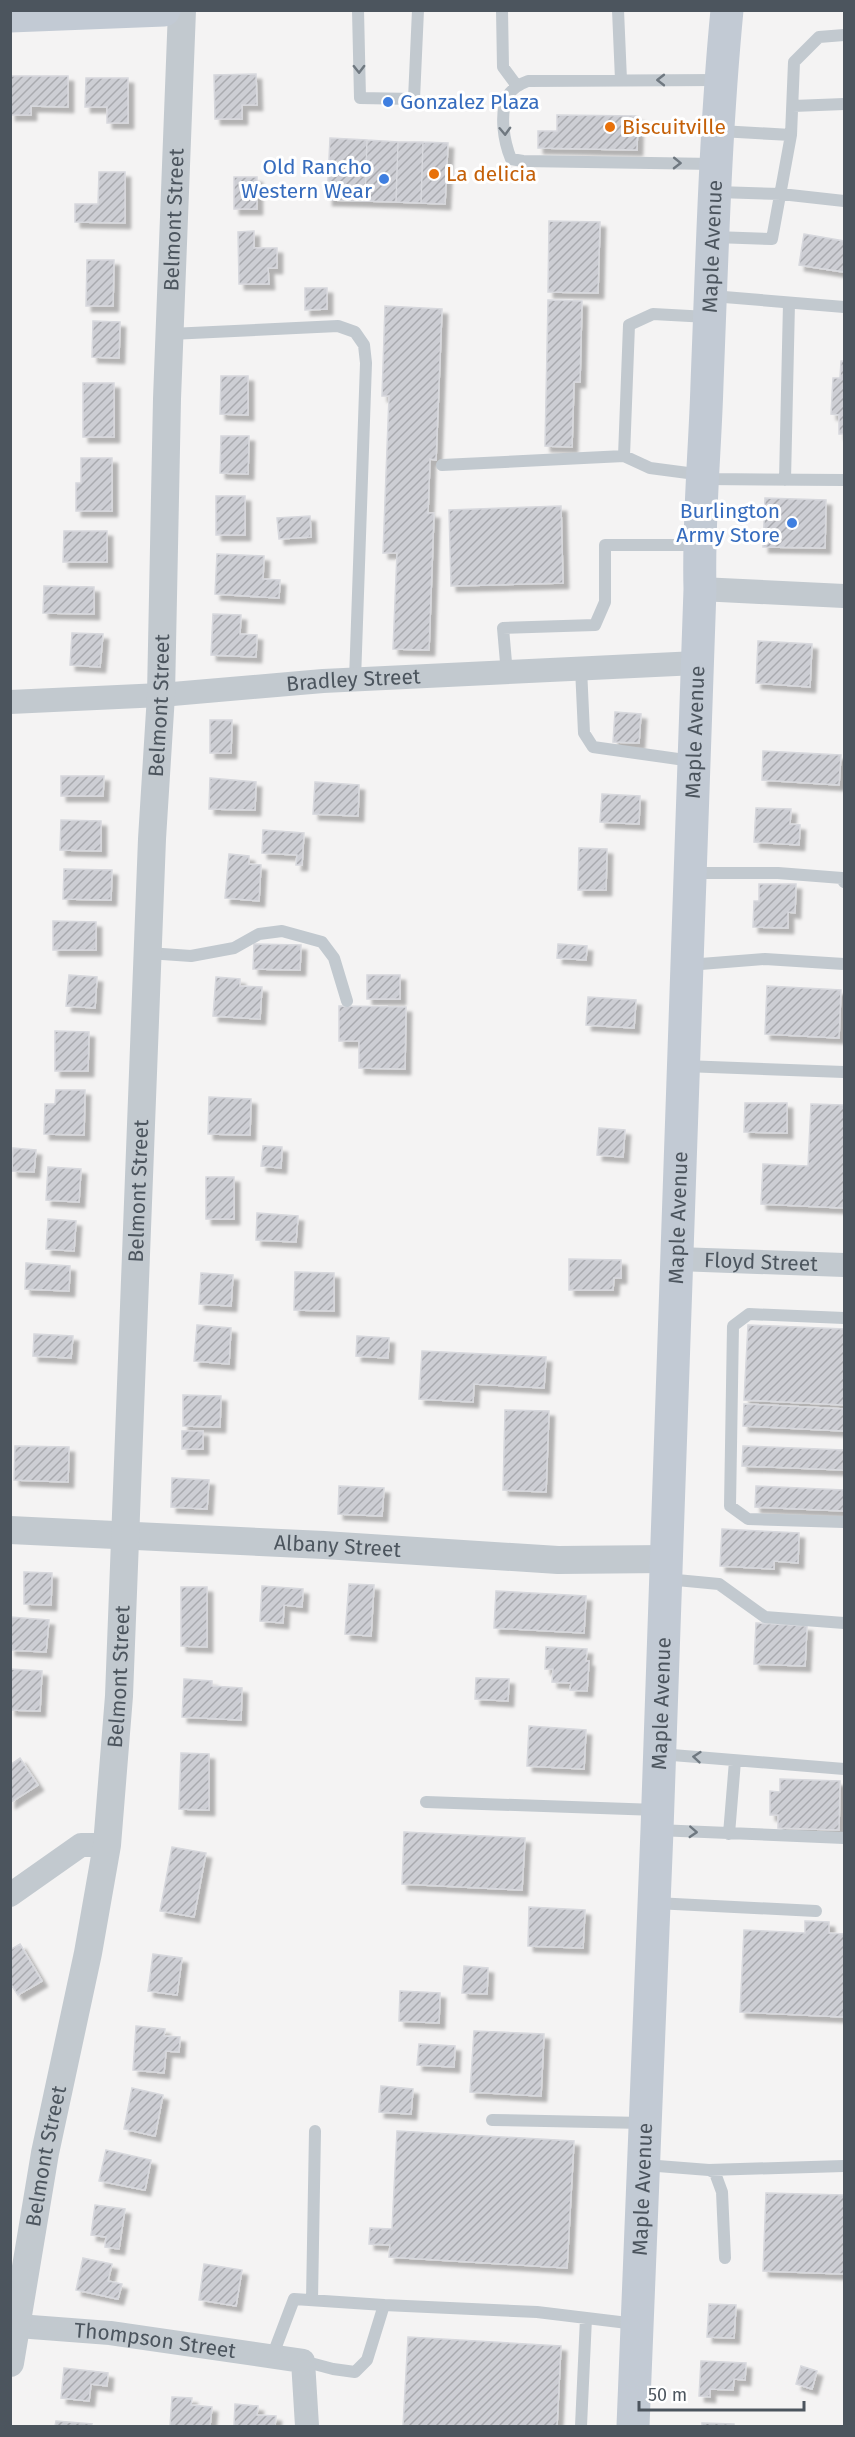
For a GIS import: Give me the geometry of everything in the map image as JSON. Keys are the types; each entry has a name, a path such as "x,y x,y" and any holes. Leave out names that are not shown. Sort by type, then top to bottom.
{"main road":[{"path":"10,16 164,10"},
{"name":"Maple Avenue","path":"633,2427 677,1259 700,589 699,545 704,477 717,131 727,10"}],"street":[{"name":"Belmont Street","path":"10,2363 45,2153 88,1953 107,1845 119,1696 148,953 161,695 170,334 182,10"},
{"path":"700,589 844,596"},
{"name":"Bradley Street","path":"10,702 161,695 355,680 697,663"},
{"name":"Floyd Street","path":"677,1259 844,1265"},
{"name":"Albany Street","path":"10,1530 558,1560 665,1569"},
{"path":"10,1895 81,1845 107,1845"},
{"name":"Thompson Street","path":"14,2329 110,2333 303,2361"},
{"path":"303,2361 307,2427"}],"lane":[{"path":"358,10 360,98 414,99 418,10"},
{"path":"502,10 503,67 517,86"},
{"path":"618,10 621,80"},
{"path":"712,236 772,239 792,135 794,62 819,37 844,35"},
{"path":"720,80 528,81 517,86 508,96 504,114 505,145 511,159 523,161 715,178 781,194 844,201"},
{"path":"793,106 844,104"},
{"path":"717,131 792,135"},
{"path":"785,480 789,303"},
{"path":"624,456 629,325 653,314 710,307 789,303 844,307"},
{"path":"170,334 338,326 355,332 364,345 366,363 355,680"},
{"path":"442,465 624,456 650,468 704,477 844,480"},
{"path":"507,674 503,628 595,625 605,602 605,545 699,545"},
{"path":"582,668 584,733 593,747 693,762"},
{"path":"690,873 778,873 842,878 844,882"},
{"path":"148,953 191,956 234,948 259,934 282,931 322,942 333,958 347,1000"},
{"path":"686,965 765,959 844,964"},
{"path":"683,1065 844,1072"},
{"path":"844,1318 748,1314 733,1326 730,1506 748,1519 844,1522"},
{"path":"665,1569 719,1584 765,1617 844,1623"},
{"path":"659,1754 844,1769"},
{"path":"729,1834 735,1761"},
{"path":"426,1802 657,1820 729,1834 844,1838"},
{"path":"654,1903 816,1911"},
{"path":"492,2120 645,2123"},
{"path":"312,2300 315,2131"},
{"path":"644,2165 705,2170 844,2166"},
{"path":"705,2170 715,2173 722,2192 725,2258"},
{"path":"272,2357 294,2299 537,2312 637,2324"},
{"path":"303,2361 355,2372 367,2360 384,2305"},
{"path":"581,2427 586,2318"}],"building":[{"path":"256,74 257,105 242,105 242,119 215,119 214,75"},
{"path":"11,76 68,76 68,107 31,106 31,115 10,115"},
{"path":"86,78 128,78 128,123 107,123 107,107 85,107"},
{"path":"557,115 638,116 637,150 538,148 538,131 557,131"},
{"path":"330,138 367,140 365,201 327,200"},
{"path":"367,140 398,142 396,202 365,201"},
{"path":"398,142 423,142 421,203 396,202"},
{"path":"423,142 448,143 445,204 421,203"},
{"path":"99,172 125,172 125,223 75,222 75,204 98,204"},
{"path":"234,177 257,177 257,209 234,209"},
{"path":"549,221 600,222 598,293 548,292"},
{"path":"254,231 254,248 277,248 277,268 268,268 269,284 239,284 238,232"},
{"path":"804,234 844,241 844,272 799,265"},
{"path":"87,260 114,260 113,306 86,306"},
{"path":"305,288 327,288 327,309 305,310"},
{"path":"548,300 582,301 580,382 574,382 572,447 545,446"},
{"path":"385,306 442,309 436,460 430,459 428,513 434,513 429,650 393,649 397,553 383,553 389,396 382,396"},
{"path":"93,321 120,322 119,358 92,357"},
{"path":"841,361 844,361 844,434 839,434 839,415 831,414 833,378 840,378"},
{"path":"221,376 248,376 248,415 220,414"},
{"path":"83,383 114,383 114,437 83,437"},
{"path":"221,436 249,436 248,474 220,473"},
{"path":"81,458 112,458 112,511 76,511 76,483 81,483"},
{"path":"216,496 245,496 245,535 216,535"},
{"path":"765,498 826,500 825,548 763,547"},
{"path":"561,506 563,583 451,586 449,510"},
{"path":"310,516 311,537 279,539 277,518"},
{"path":"64,531 107,531 107,562 63,562"},
{"path":"217,554 264,556 263,579 280,580 279,598 215,594"},
{"path":"44,586 94,587 94,614 43,613"},
{"path":"213,614 241,615 240,634 257,635 256,657 211,655"},
{"path":"72,633 103,634 100,667 70,665"},
{"path":"758,641 812,644 810,687 756,683"},
{"path":"615,712 641,714 639,743 613,742"},
{"path":"210,720 232,720 231,753 210,753"},
{"path":"763,751 841,755 839,785 762,780"},
{"path":"61,776 104,776 103,796 61,796"},
{"path":"210,778 256,782 255,810 209,809"},
{"path":"315,782 359,785 358,816 313,814"},
{"path":"602,794 640,796 639,824 600,822"},
{"path":"756,808 791,809 790,824 800,825 799,845 754,842"},
{"path":"61,820 101,821 101,851 60,850"},
{"path":"263,830 304,833 302,865 296,865 297,855 262,853"},
{"path":"579,848 607,849 606,890 578,890"},
{"path":"229,854 249,856 249,864 261,865 259,901 225,898"},
{"path":"64,869 112,870 111,900 63,899"},
{"path":"759,884 796,884 795,913 788,912 788,928 753,927 754,901 759,901"},
{"path":"53,921 96,922 96,950 53,950"},
{"path":"254,944 301,945 300,970 253,969"},
{"path":"558,944 587,946 586,960 557,958"},
{"path":"69,975 97,977 95,1008 66,1006"},
{"path":"367,975 400,975 400,999 367,999"},
{"path":"216,977 240,979 240,986 262,987 260,1019 213,1016"},
{"path":"767,986 841,990 839,1038 765,1034"},
{"path":"588,997 636,1000 634,1028 586,1025"},
{"path":"339,1006 406,1007 405,1069 359,1068 359,1041 339,1041"},
{"path":"55,1031 89,1032 88,1071 55,1071"},
{"path":"56,1090 85,1090 84,1135 44,1134 45,1104 55,1104"},
{"path":"209,1097 251,1099 250,1135 208,1134"},
{"path":"745,1103 787,1103 787,1133 744,1132"},
{"path":"811,1104 844,1105 844,1208 761,1204 763,1164 808,1166"},
{"path":"599,1128 625,1130 623,1157 597,1155"},
{"path":"263,1146 282,1147 281,1168 261,1166"},
{"path":"13,1148 36,1150 34,1172 12,1171"},
{"path":"48,1167 81,1169 79,1202 46,1200"},
{"path":"206,1177 234,1177 234,1219 206,1219"},
{"path":"257,1213 298,1216 296,1242 256,1240"},
{"path":"48,1219 76,1221 74,1251 46,1249"},
{"path":"569,1259 621,1260 621,1278 614,1278 613,1290 569,1290"},
{"path":"26,1263 70,1266 69,1291 25,1289"},
{"path":"295,1272 334,1273 334,1311 294,1310"},
{"path":"201,1273 233,1275 231,1306 199,1304"},
{"path":"197,1325 231,1328 229,1364 194,1361"},
{"path":"748,1325 844,1329 844,1405 744,1400"},
{"path":"34,1334 73,1336 71,1358 33,1356"},
{"path":"357,1336 389,1338 388,1358 356,1356"},
{"path":"422,1351 546,1357 544,1388 474,1384 473,1402 419,1399"},
{"path":"183,1395 221,1396 220,1427 183,1426"},
{"path":"744,1404 844,1409 844,1431 743,1426"},
{"path":"505,1410 549,1411 546,1492 503,1490"},
{"path":"182,1431 203,1431 203,1449 182,1449"},
{"path":"15,1446 69,1447 68,1482 14,1480"},
{"path":"743,1446 844,1450 844,1470 742,1466"},
{"path":"172,1478 209,1480 207,1509 171,1507"},
{"path":"339,1486 384,1488 382,1516 338,1514"},
{"path":"756,1486 844,1490 844,1511 755,1507"},
{"path":"722,1529 799,1533 798,1563 774,1561 774,1569 720,1566"},
{"path":"24,1572 52,1573 51,1605 24,1604"},
{"path":"349,1584 374,1585 371,1636 345,1634"},
{"path":"262,1586 303,1589 302,1607 284,1605 283,1623 260,1621"},
{"path":"181,1587 207,1587 207,1647 181,1646"},
{"path":"496,1591 586,1596 584,1633 494,1628"},
{"path":"10,1617 49,1620 46,1652 10,1650"},
{"path":"756,1623 807,1626 805,1666 754,1664"},
{"path":"546,1647 587,1649 586,1661 589,1661 587,1691 570,1690 571,1683 552,1682 553,1669 545,1669"},
{"path":"10,1669 42,1671 40,1711 10,1710"},
{"path":"476,1678 509,1679 508,1701 475,1699"},
{"path":"184,1679 212,1681 212,1686 242,1688 241,1720 182,1717"},
{"path":"529,1726 586,1730 584,1769 527,1766"},
{"path":"181,1753 209,1754 209,1810 179,1809"},
{"path":"20,1758 38,1785 10,1803 10,1765"},
{"path":"780,1779 840,1781 839,1830 778,1828 778,1815 770,1815 770,1791 780,1792"},
{"path":"404,1832 525,1838 522,1890 402,1884"},
{"path":"172,1847 206,1853 194,1917 160,1911"},
{"path":"529,1907 585,1910 583,1948 528,1946"},
{"path":"805,1921 829,1922 829,1933 844,1934 844,2017 740,2012 744,1930 805,1933"},
{"path":"20,1944 42,1981 18,1995 10,1983 10,1950"},
{"path":"153,1954 182,1958 177,1995 148,1991"},
{"path":"464,1966 488,1968 487,1994 462,1993"},
{"path":"400,1991 440,1993 439,2023 399,2021"},
{"path":"136,2026 165,2029 164,2036 180,2037 179,2052 166,2051 164,2073 133,2070"},
{"path":"474,2031 544,2034 541,2096 470,2092"},
{"path":"419,2044 455,2046 454,2067 417,2065"},
{"path":"381,2086 413,2089 411,2114 379,2112"},
{"path":"132,2088 163,2095 155,2136 124,2129"},
{"path":"397,2131 574,2141 567,2268 389,2257 390,2245 369,2244 370,2228 392,2229"},
{"path":"106,2150 151,2160 145,2190 99,2181"},
{"path":"766,2193 844,2195 844,2274 763,2271"},
{"path":"95,2205 125,2209 119,2249 105,2247 106,2237 91,2235"},
{"path":"83,2258 112,2264 108,2281 122,2284 118,2299 76,2290"},
{"path":"204,2264 242,2270 236,2306 199,2300"},
{"path":"709,2304 736,2305 734,2338 707,2337"},
{"path":"408,2337 561,2346 557,2426 403,2426"},
{"path":"701,2361 746,2363 745,2380 734,2379 733,2390 710,2389 710,2397 699,2396"},
{"path":"801,2366 817,2371 812,2389 796,2384"},
{"path":"64,2368 108,2373 107,2386 91,2384 89,2401 61,2398"},
{"path":"172,2397 192,2398 191,2405 212,2407 210,2426 170,2426"},
{"path":"235,2404 258,2406 257,2415 276,2416 275,2426 234,2426"},
{"path":"56,2421 92,2424 91,2426 55,2426"},
{"path":"702,2423 734,2424 734,2426 702,2426"}],"place":[{"name":"Gonzalez Plaza","path":"388,102"},
{"name":"Biscuitville","path":"610,127"},
{"name":"La delicia","path":"434,174"},
{"name":"Old Rancho Western Wear","path":"384,179"},
{"name":"Burlington Army Store","path":"792,523"}]}
